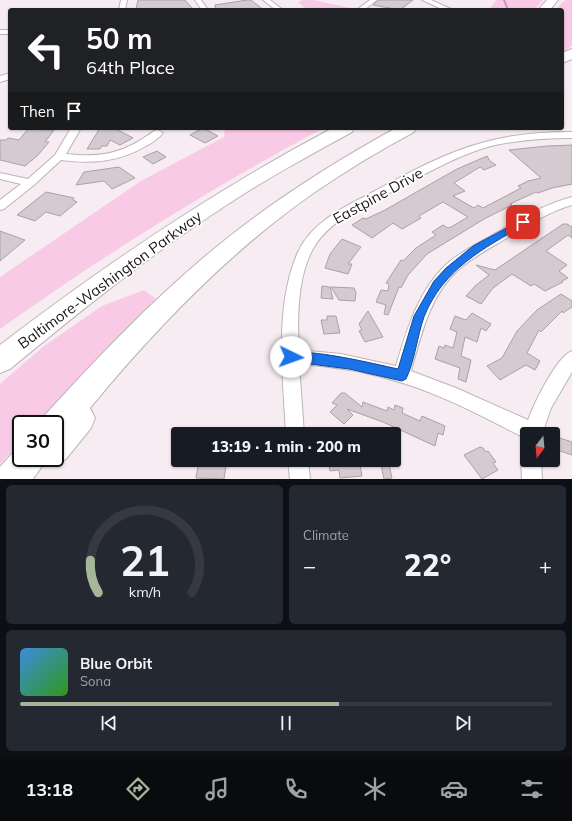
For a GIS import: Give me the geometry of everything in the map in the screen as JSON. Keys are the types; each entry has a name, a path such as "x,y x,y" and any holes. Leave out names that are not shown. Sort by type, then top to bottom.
{"highway":[{"path":"546,8 553,0"},
{"name":"Baltimore-Washington Parkway","path":"0,361 78,299 141,253 238,188 342,130"},
{"path":"64,417 147,325 196,277 242,238 281,206 370,148 404,130"},
{"path":"64,438 155,332 242,238"},
{"path":"0,348 141,253"},
{"path":"12,479 22,467"},
{"path":"30,479 40,467"}],"street":[{"path":"266,0 277,8"},
{"path":"362,8 374,0"},
{"path":"425,0 445,8"},
{"path":"0,206 30,183 58,157 75,130"},
{"path":"58,157 86,160 108,158 120,155 144,144 158,133"},
{"name":"Eastpine Drive","path":"295,427 291,357 291,319 297,276 308,246 315,236 329,223 355,207 453,156 488,144 509,140 542,136 572,136"},
{"path":"0,176 30,183"},
{"path":"402,375 419,316 438,284 449,270 476,249 533,215 572,202"},
{"path":"291,357 304,357 349,364 402,375 520,427"},
{"path":"535,427 541,410 554,384 572,358"},
{"path":"299,467 300,479"},
{"path":"531,467 532,479"}],"shaded area":[{"path":"303,0 313,0 351,8 305,8 298,2"},
{"path":"496,0 543,0 536,8 490,8"},
{"path":"565,0 572,0 572,46 564,52 564,8 558,8"},
{"path":"225,130 320,130 241,174 159,223 119,248 0,329 0,277 141,181 224,137"},
{"path":"144,290 156,299 46,415 12,415 12,451 0,464 0,384 44,346 102,306"}],"building":[{"path":"138,0 185,0 192,8 136,8"},
{"path":"251,0 261,8 216,8 215,5"},
{"path":"378,0 413,0 403,8 389,8 373,5"},
{"path":"27,130 54,130 45,142 49,142 38,155 25,166 0,160 0,140 6,140 8,138 19,140"},
{"path":"99,130 118,130 133,138 120,145 110,140 107,146 102,146 100,149 87,149"},
{"path":"199,130 207,130 218,136 205,143 190,135"},
{"path":"572,145 572,184 552,188 538,193 536,192 510,204 512,205 484,219 427,254 408,275 401,288 399,287 388,315 384,314 386,305 376,302 381,290 388,291 389,284 386,283 401,260 403,261 416,248 436,235 432,232 443,225 448,228 451,227 468,217 443,202 419,216 421,218 402,229 393,223 372,238 352,225 363,218 366,219 385,210 457,169 487,156 490,161 496,165 484,170 480,167 454,183 465,191 453,196 474,208 478,205 483,208 521,188 518,186 528,181 541,178 509,150"},
{"path":"157,151 166,157 153,164 143,157"},
{"path":"119,167 135,178 112,189 104,181 76,185 84,172"},
{"path":"46,192 74,198 73,200 77,202 60,216 46,212 35,221 17,215"},
{"path":"563,224 567,224 572,227 572,238 568,235 546,251 567,265 559,271 568,278 562,281 563,282 545,291 534,284 531,286 512,274 493,288 481,304 466,296 475,286 489,275 476,265 495,270"},
{"path":"0,231 25,240 0,261"},
{"path":"342,239 361,247 348,264 352,264 348,274 325,268 330,254"},
{"path":"322,286 330,287 333,299 321,298"},
{"path":"331,287 354,288 356,293 355,301 339,300"},
{"path":"561,294 572,301 572,307 563,313 562,311 541,332 539,330 527,353 540,361 535,370 526,365 500,380 487,366 502,358 517,331 537,310"},
{"path":"368,311 383,337 365,342 359,331 362,330 359,324"},
{"path":"472,313 491,324 486,331 481,328 477,342 465,337 461,356 471,360 466,382 458,379 460,368 435,359 439,346 444,348 445,345 453,348 457,332 450,329 455,316 466,320"},
{"path":"327,316 336,316 340,333 324,334 321,320 327,320"},
{"path":"341,393 345,393 362,407 363,402 387,411 388,407 394,410 395,405 403,408 402,413 420,421 422,416 445,426 443,435 438,433 435,446 401,430 401,427 394,427 347,409 353,415 344,424 330,412 337,405 332,403"},
{"path":"560,438 572,442 572,455 560,451"},
{"path":"480,447 486,452 488,451 496,462 493,463 498,470 482,479 464,455"},
{"path":"198,467 226,467 224,479 196,478"},
{"path":"329,467 360,467 362,476 340,478 339,470 330,471"},
{"path":"381,467 390,467 392,478 384,479"}],"waterway":[{"path":"504,0 507,8"}],"route":[{"path":"291,357 319,359 402,375 419,316 428,299 449,270 476,249 523,222"}]}
